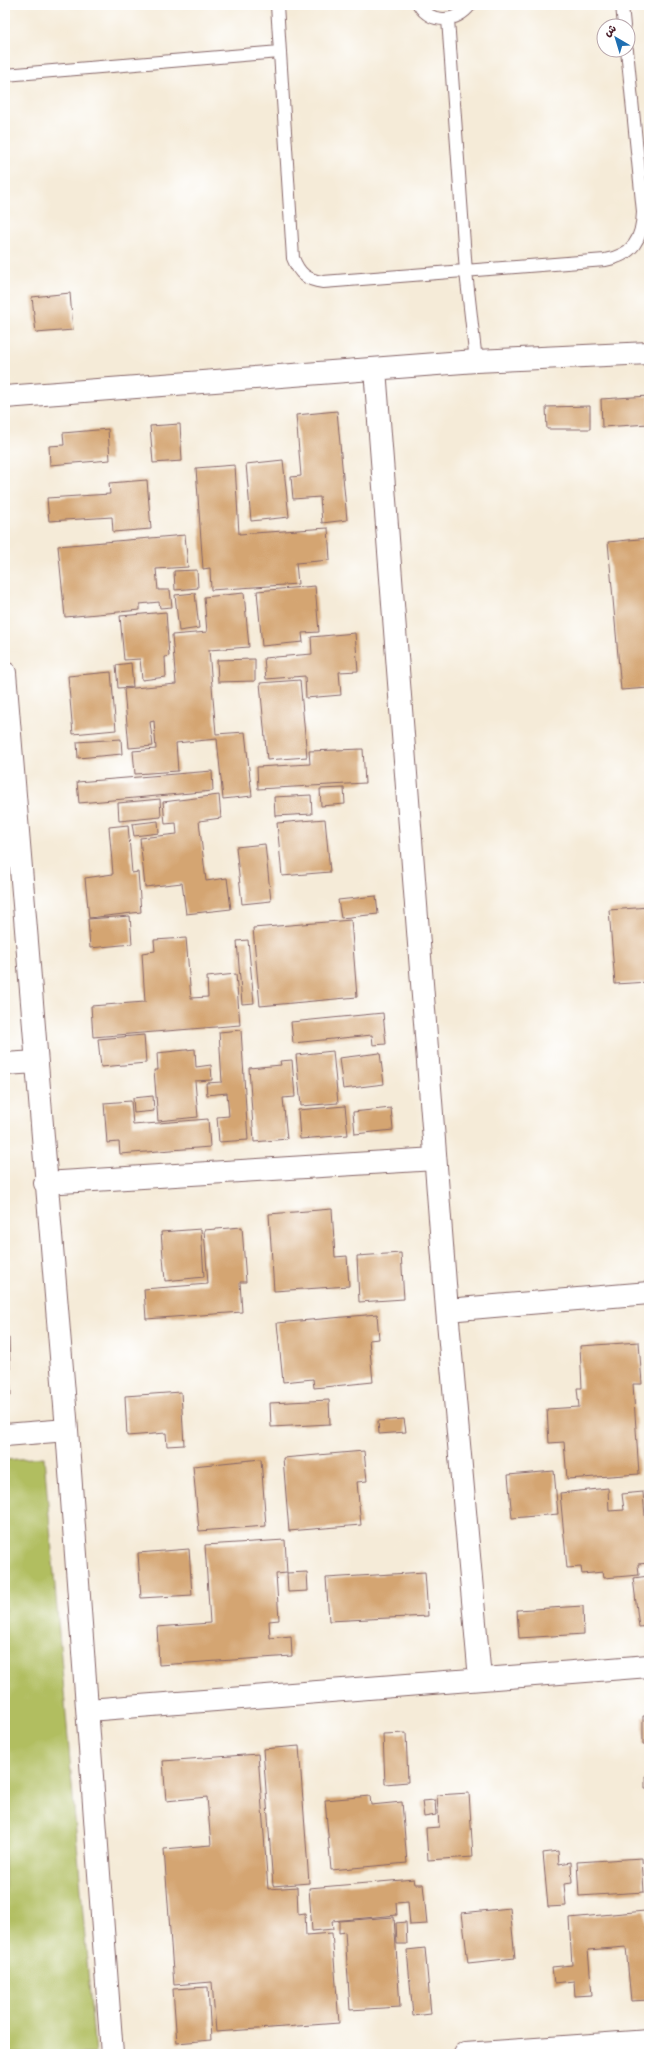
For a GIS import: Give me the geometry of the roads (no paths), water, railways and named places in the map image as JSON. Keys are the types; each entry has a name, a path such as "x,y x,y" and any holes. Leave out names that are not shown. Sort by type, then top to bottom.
{"street":[{"path":"5,397 476,361 649,353"},
{"path":"375,369 447,1310 480,1679"},
{"path":"5,673 45,1183 67,1430 112,2054"},
{"path":"5,1064 36,1062"},
{"path":"45,1183 435,1159"},
{"path":"447,1310 649,1294"},
{"path":"5,1435 67,1430"},
{"path":"88,1710 649,1666"},
{"path":"465,2054 649,2041"}],"lane":[{"path":"277,5 293,258 297,268 303,276 312,281 323,282 466,272 618,257 629,250 638,240 643,227 646,212 628,58"},
{"path":"419,5 428,15 438,19 448,19 464,12 470,5"},
{"path":"622,5 623,18"},
{"path":"448,19 466,272 476,361"},
{"path":"5,75 280,52"}]}
